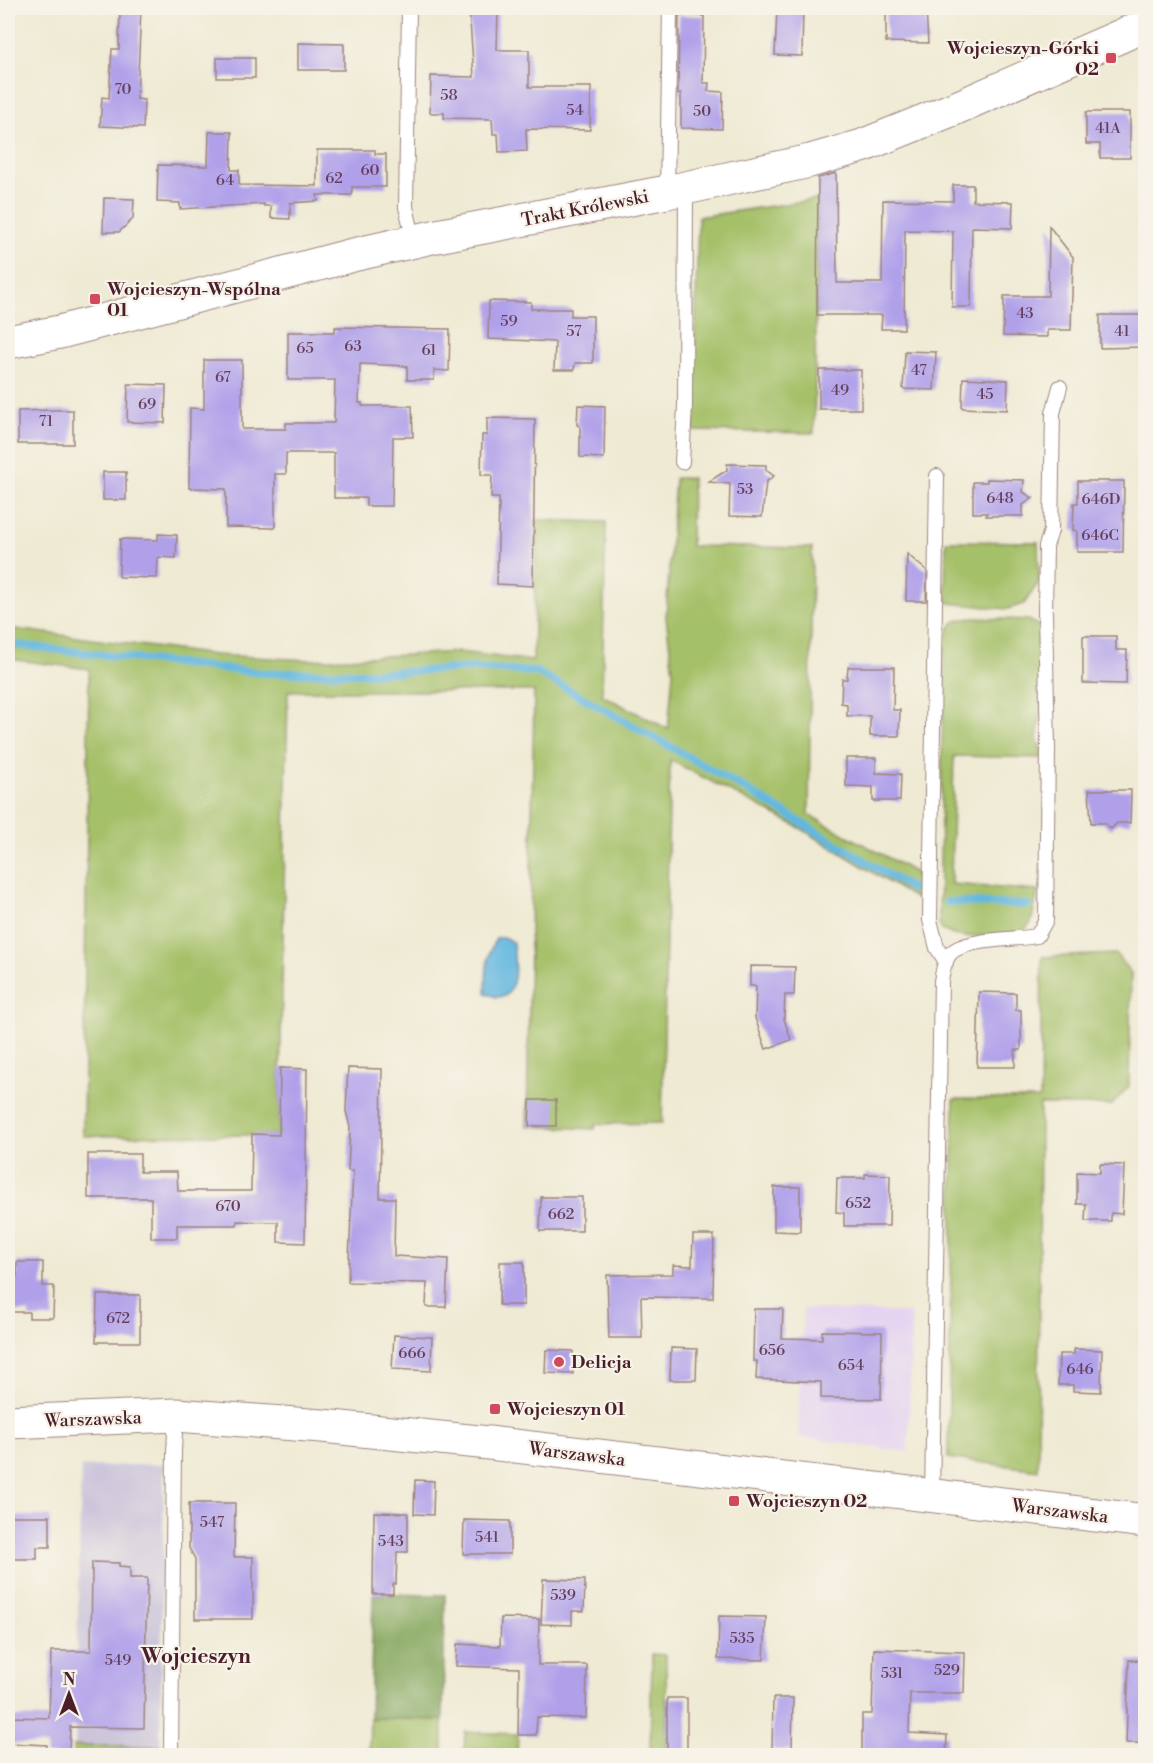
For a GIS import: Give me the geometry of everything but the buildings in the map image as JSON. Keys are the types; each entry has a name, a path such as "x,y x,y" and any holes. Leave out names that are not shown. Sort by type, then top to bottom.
{"street":[{"name":"Trakt Królewski","path":"8,342 60,332 353,255 677,190 862,146 956,108 1146,25"},
{"name":"Warszawska","path":"8,1422 176,1415 257,1420 433,1437 1146,1521"}],"lane":[{"path":"409,8 406,207 414,241"},
{"path":"670,8 685,406 682,462"},
{"path":"932,1496 941,981 946,962 952,952 974,942 1037,936 1046,920 1048,748 1046,546 1051,531 1053,413 1060,387"},
{"path":"937,476 930,920 938,948 946,962"},
{"path":"171,1755 176,1415"}],"shaded area":[{"path":"803,1309 912,1313 908,1452 798,1437"},
{"path":"164,1464 160,1746 75,1746 81,1467"}],"green space":[{"path":"818,199 814,433 693,431 698,217"},
{"path":"675,478 692,478 691,546 812,548 809,815 922,876 921,902 802,829 670,760 662,1123 596,1124 595,1129 527,1126 534,691 288,691 279,1135 83,1136 89,669 8,659 8,628 215,655 309,660 459,652 533,661 537,520 606,522 602,695 668,729 673,672 666,617"},
{"path":"946,541 1038,542 1039,582 1024,604 1007,609 949,603 945,595"},
{"path":"976,618 1029,620 1040,627 1042,699 1037,739 1044,758 954,756 951,884 1038,891 1031,923 1021,933 966,937 953,935 942,930 939,925 944,639 955,622"},
{"path":"1116,954 1131,973 1129,1086 1112,1105 1040,1105 1038,1470 948,1458 954,1099 1040,1099 1042,957"},
{"path":"373,1594 445,1595 443,1720 370,1718"},
{"path":"652,1654 666,1655 667,1755 650,1755"},
{"path":"370,1718 443,1720 443,1755 369,1755"},
{"path":"465,1732 518,1734 517,1755 464,1755"},
{"path":"74,1746 160,1746 160,1755 74,1755"}],"water":[{"path":"497,938 506,938 513,943 515,971 509,991 505,996 496,997 486,993 486,986 489,957"}],"waterway":[{"path":"8,644 262,673 376,673 473,668 537,672 742,787 912,889"},
{"path":"947,902 1028,905"}],"place":[{"name":"Wojcieszyn-Górki 02","path":"1111,58"},
{"name":"Wojcieszyn-Wspólna 01","path":"95,299"},
{"name":"Delicja","path":"559,1362"},
{"name":"Wojcieszyn 01","path":"495,1409"},
{"name":"Wojcieszyn 02","path":"734,1501"}],"district":[{"name":"Wojcieszyn","path":"196,1656"}]}
